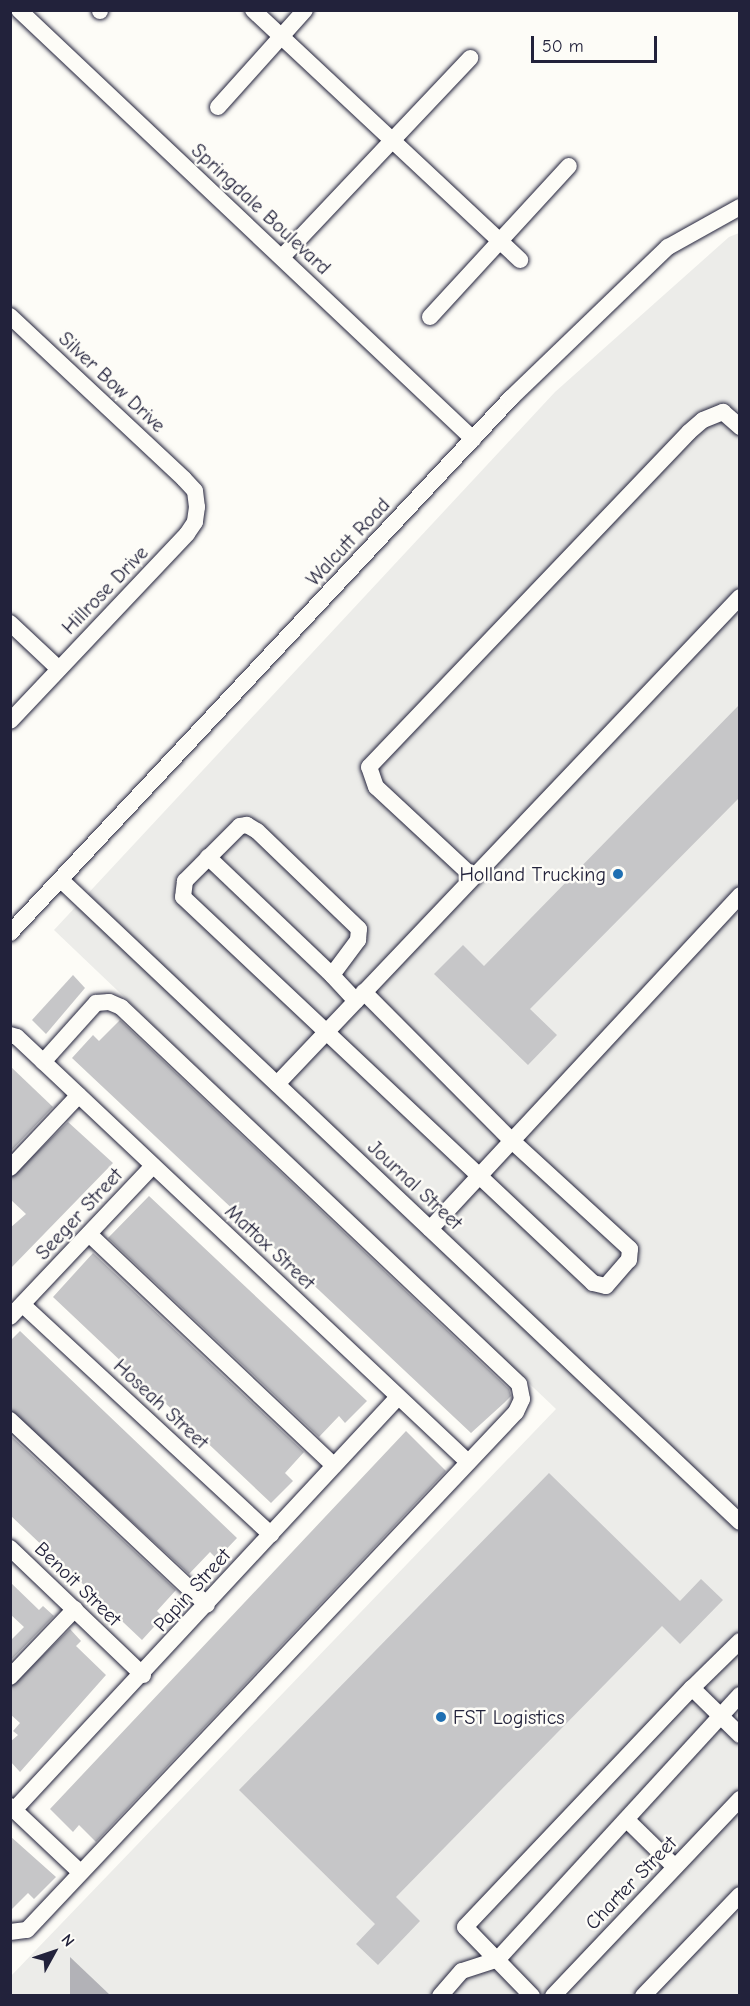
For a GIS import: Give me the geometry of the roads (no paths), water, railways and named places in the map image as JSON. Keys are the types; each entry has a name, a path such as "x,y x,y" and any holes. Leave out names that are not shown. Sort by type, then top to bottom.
{"street":[{"name":"Springdale Boulevard","path":"19,10 473,439"},
{"path":"253,10 520,260"},
{"path":"218,107 305,10"},
{"path":"282,257 470,58"},
{"path":"430,317 498,240 569,166"},
{"name":"Walcutt Road","path":"10,933 473,439 668,247 740,207"},
{"name":"Silver Bow Drive","path":"10,316 184,479"},
{"path":"473,877 376,787 369,767 689,432 703,420 723,412 740,427"},
{"name":"Hillrose Drive","path":"10,721 195,522 195,491 184,479"},
{"path":"277,1084 740,597"},
{"path":"10,623 59,669"},
{"path":"208,857 332,975 360,997 630,1249 629,1260 606,1286 593,1283 477,1177 183,897 185,881 208,857 240,826 247,825 274,848 359,929 358,940 332,975"},
{"name":"Journal Street","path":"61,879 740,1522"},
{"path":"430,1228 740,895"},
{"path":"10,1932 27,1930 516,1412 522,1400 519,1384 130,1015 109,1002 96,1003 43,1062"},
{"name":"Mattox Street","path":"10,1035 79,1095 468,1462"},
{"path":"10,1168 79,1095"},
{"name":"Seeger Street","path":"10,1317 153,1166"},
{"path":"89,1234 334,1466"},
{"name":"Hoseah Street","path":"23,1305 271,1535"},
{"name":"Papin Street","path":"12,1808 143,1675 398,1397"},
{"path":"10,1420 207,1605"},
{"name":"Benoit Street","path":"10,1548 143,1675"},
{"path":"10,1677 75,1610"},
{"path":"532,1995 465,1927 692,1688 740,1641"},
{"path":"692,1688 740,1735"},
{"path":"440,1995 462,1971 498,1959 740,1695"},
{"name":"Charter Street","path":"553,1995 740,1799"},
{"path":"12,1808 80,1872"},
{"path":"627,1820 675,1867"},
{"path":"644,1995 740,1894"}],"place":[{"name":"Holland Trucking","path":"618,874"},
{"name":"FST Logistics","path":"441,1717"}]}
